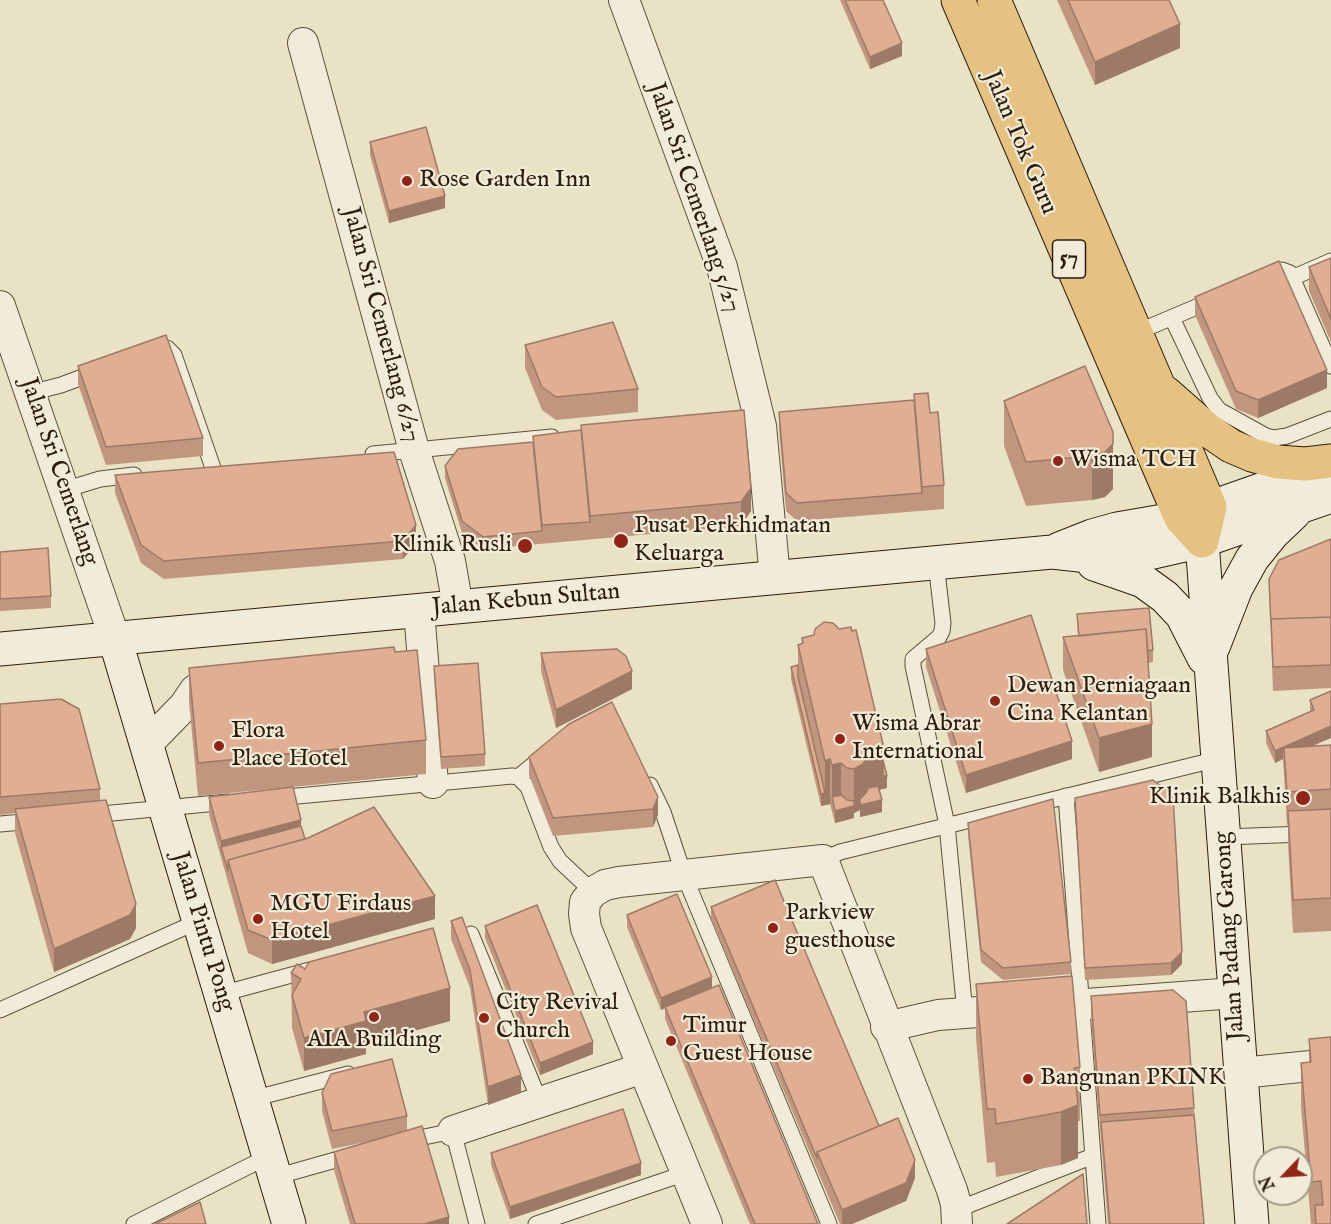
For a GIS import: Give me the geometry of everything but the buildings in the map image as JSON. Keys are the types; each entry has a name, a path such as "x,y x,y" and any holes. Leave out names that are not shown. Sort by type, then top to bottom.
{"main road":[{"name":"Jalan Tok Guru","path":"958,0 1197,522"},
{"name":"Jalan Tok Guru","path":"993,0 1158,386 1197,522"},
{"path":"1158,386 1209,431 1242,451 1278,462 1331,463"},
{"path":"1197,522 1331,463"},
{"path":"1197,522 1300,508 1331,496"},
{"path":"1211,664 1236,588 1252,559 1272,533 1300,508"},
{"name":"Jalan Kebun Sultan","path":"0,649 1063,553 1092,536 1117,529 1197,522"},
{"name":"Jalan Padang Garong","path":"1197,522 1211,664 1252,1224"},
{"path":"1063,553 1143,581 1165,597 1182,615 1211,664"},
{"name":"Jalan Pintu Pong","path":"115,639 289,1224"}],"street":[{"name":"Jalan Sri Cemerlang 5/27","path":"624,0 722,267 761,426 775,578"},
{"name":"Jalan Sri Cemerlang 6/27","path":"303,43 414,450 450,561 458,607"},
{"name":"Jalan Sri Cemerlang","path":"0,306 115,639"},
{"path":"419,611 413,671 433,783"},
{"path":"147,744 184,706 195,690 203,685 250,682"},
{"path":"707,1224 586,928 585,902 593,892 605,885 619,882 823,860 952,1190 957,1217"},
{"path":"886,1026 938,1015 1235,993"},
{"path":"1241,1073 1331,1064"},
{"path":"453,1131 643,1068"}],"lane":[{"path":"1292,278 1331,261"},
{"path":"1256,281 1286,270 1292,278 1331,366"},
{"path":"1135,333 1224,295"},
{"path":"1172,318 1210,398 1219,410 1266,436 1274,438 1287,436 1331,419"},
{"path":"139,356 161,348 171,350 213,468"},
{"path":"30,393 61,385 105,369"},
{"path":"355,456 563,436"},
{"path":"64,490 100,479 146,474"},
{"path":"936,563 942,631 939,637 913,659 913,666 947,825 965,1013"},
{"path":"518,777 553,748"},
{"path":"823,860 840,852 1218,759"},
{"path":"644,772 663,812 684,875 830,1224"},
{"path":"71,817 512,776 518,777 528,787 551,847 560,861 593,892"},
{"path":"1066,796 1098,1224"},
{"path":"0,824 47,819"},
{"path":"1224,837 1331,833"},
{"path":"0,1010 199,921"},
{"path":"471,934 540,1102"},
{"path":"220,994 322,967"},
{"path":"252,1099 366,1069"},
{"path":"389,1145 453,1131 477,1224"},
{"path":"134,1224 272,1167 366,1152"},
{"path":"957,1217 1093,1156"},
{"path":"536,1224 686,1173"}],"place":[{"name":"Rose Garden Inn","path":"407,181"},
{"name":"Wisma TCH","path":"1058,461"},
{"name":"Pusat Perkhidmatan Keluarga","path":"621,541"},
{"name":"Klinik Rusli","path":"525,546"},
{"name":"Dewan Perniagaan Cina Kelantan","path":"995,701"},
{"name":"Wisma Abrar International","path":"840,739"},
{"name":"Flora Place Hotel","path":"219,746"},
{"name":"Klinik Balkhis","path":"1303,798"},
{"name":"MGU Firdaus Hotel","path":"258,919"},
{"name":"Parkview guesthouse","path":"773,928"},
{"name":"AIA Building","path":"374,1017"},
{"name":"City Revival Church","path":"484,1018"},
{"name":"Timur Guest House","path":"671,1041"},
{"name":"Bangunan PKINK","path":"1028,1079"}]}
